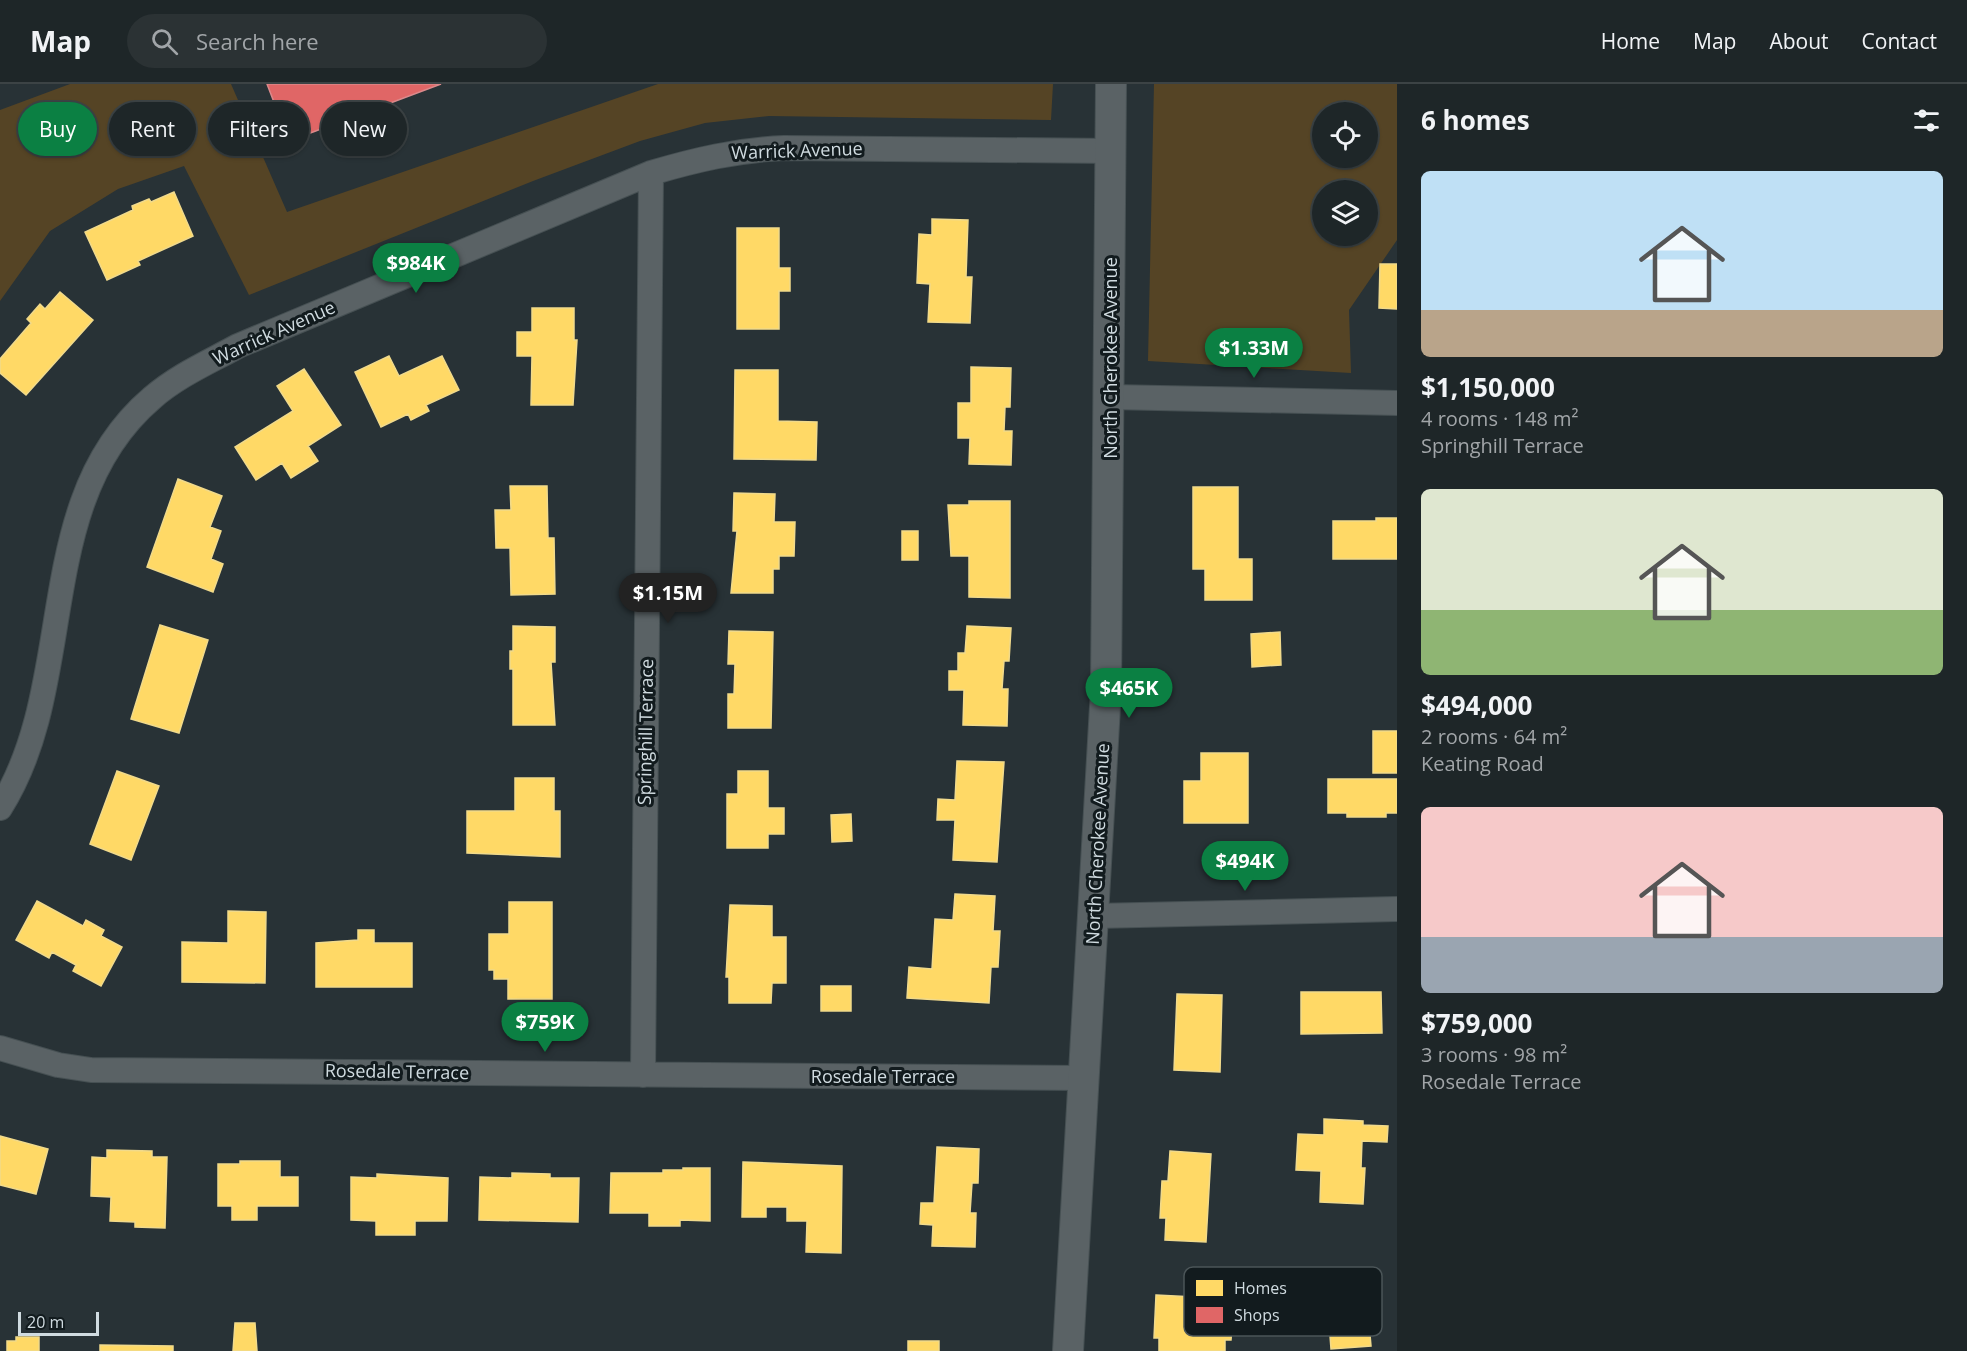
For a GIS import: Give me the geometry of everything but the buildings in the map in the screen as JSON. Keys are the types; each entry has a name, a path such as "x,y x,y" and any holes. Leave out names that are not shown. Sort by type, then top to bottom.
{"street":[{"name":"North Cherokee Avenue","path":"1068,1351 1095,916 1106,689 1111,397 1111,84"},
{"name":"Warrick Avenue","path":"0,808 12,790 30,748 41,708 68,549 84,496 100,461 121,431 152,398 238,346 651,173 742,150 784,148 1112,151"},
{"name":"Springhill Terrace","path":"643,1075 651,173"},
{"path":"1111,397 1397,403"},
{"path":"1095,916 1397,909"},
{"name":"Rosedale Terrace","path":"0,1048 57,1065 91,1070 1085,1078"}],"shaded area":[{"path":"70,84 231,84 239,102 208,102 208,156 262,156 287,212 658,84 1053,84 1051,120 769,116 705,123 640,141 533,181 249,295 184,166 118,189 50,231 0,301 0,110 18,103 18,156 97,156 97,102 22,102"},
{"path":"1154,84 1397,84 1397,240 1349,310 1351,373 1148,361"}]}
